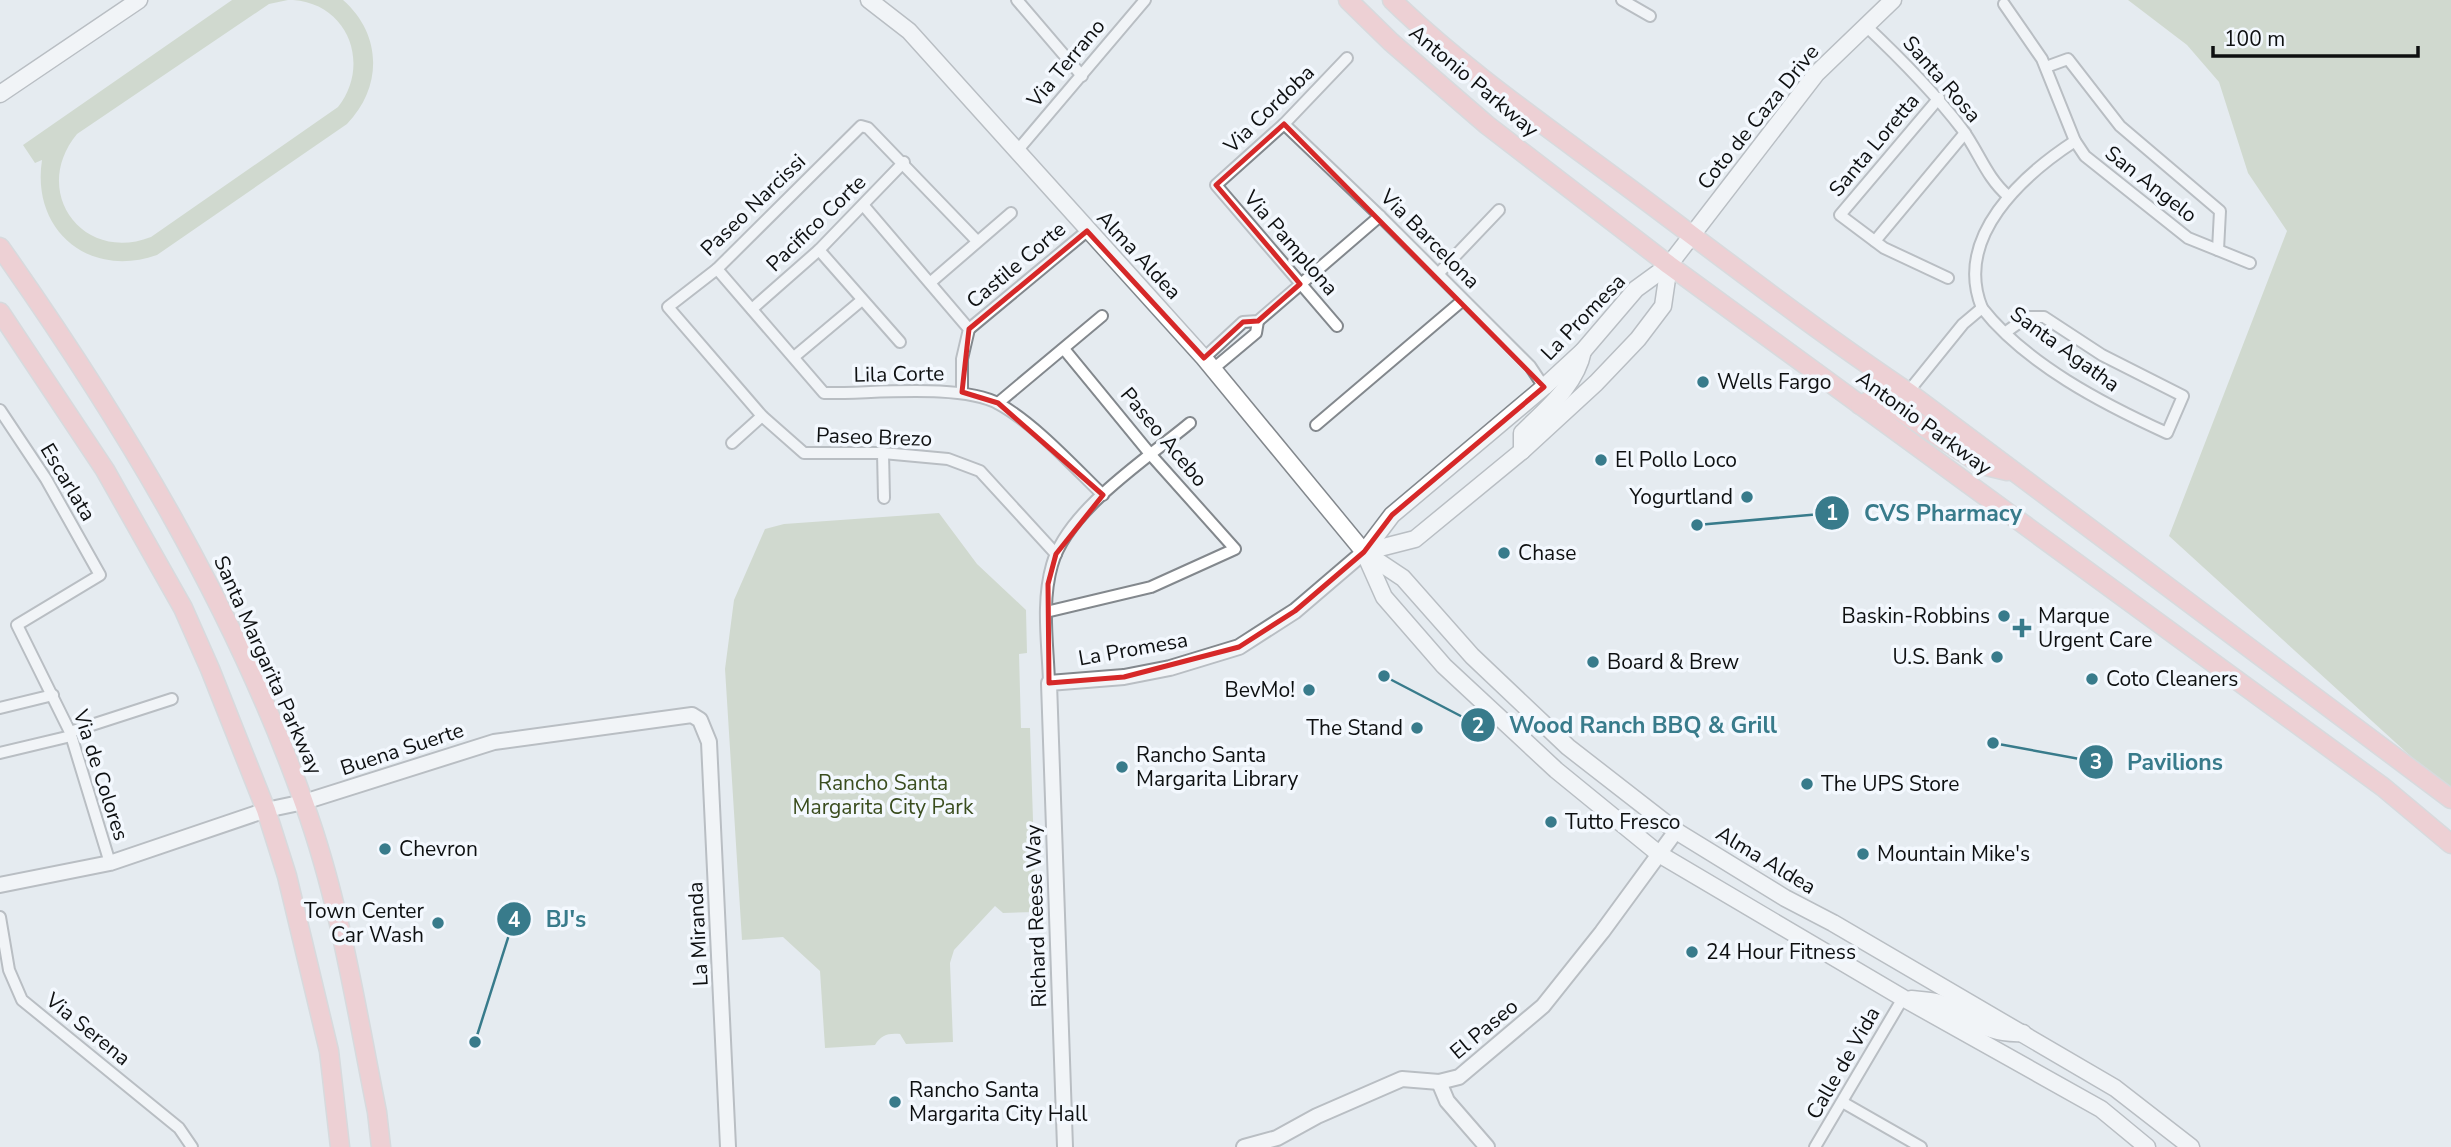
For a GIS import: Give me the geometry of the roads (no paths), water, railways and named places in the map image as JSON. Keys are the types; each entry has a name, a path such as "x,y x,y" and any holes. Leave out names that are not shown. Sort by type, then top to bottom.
{"main road":[{"path":"0,94 139,0"},
{"name":"Alma Aldea","path":"869,0 909,31 1208,363 1364,552 1384,597 1444,666 1556,770 1659,854 1903,998 2101,1110 2147,1147"},
{"name":"Antonio Parkway","path":"1348,0 1391,42 1487,125 1670,265 2383,787 2451,844"},
{"name":"Antonio Parkway","path":"1392,0 1469,67 1830,340 1908,392 2451,799"},
{"name":"Coto de Caza Drive","path":"1670,265 1691,234 1816,74 1892,0"},
{"name":"Santa Margarita Parkway","path":"0,247 139,460 200,566 263,702 304,802 325,869 377,1112 381,1147"},
{"path":"1364,552 1415,539 1522,451 1596,383 1638,339 1663,306 1670,265"},
{"name":"La Promesa","path":"1364,552 1392,515 1544,387 1583,351 1636,289 1670,265"},
{"path":"0,312 104,470 183,608 266,810 288,876 316,995 328,1051 340,1147"},
{"path":"1522,451 1522,433 1559,396 1577,371 1583,351"},
{"path":"1860,405 1873,399 1881,399 1983,465 2017,474"},
{"name":"Alma Aldea","path":"1364,552 1403,578 1472,656 1568,747 1676,831 1785,898 1833,923 2115,1088 2191,1147"},
{"path":"1903,998 1937,1002 2002,1034 2023,1033"}],"street":[{"path":"1017,0 1082,76"},
{"name":"Via Terrano","path":"1017,151 1145,0"},
{"path":"1622,0 1650,16"},
{"name":"San Angelo","path":"2004,4 2046,67 2075,141 2085,156 2136,200 2188,238 2250,263"},
{"name":"Santa Rosa","path":"1865,25 1939,98 1965,133 1985,171 2008,196"},
{"name":"Via Cordoba","path":"1216,185 1283,124 1347,58"},
{"path":"2046,67 2068,59 2120,126 2220,211 2218,250"},
{"name":"Santa Loretta","path":"1939,98 1840,215 1894,254 1948,278"},
{"name":"Via Barcelona","path":"1283,124 1380,216 1530,366 1544,387"},
{"name":"Paseo Narcissi","path":"671,313 668,307 671,303 717,269 861,126 868,128 904,162"},
{"path":"1875,242 1965,133"},
{"path":"1908,392 1947,342 1982,307 1977,289 1978,262 1986,233 2008,196 2039,166 2075,141"},
{"path":"904,162 977,241"},
{"name":"Pacifico Corte","path":"752,309 819,250 904,162"},
{"name":"Via Pamplona","path":"1216,185 1336,326"},
{"path":"864,206 969,329 962,359 962,392"},
{"path":"1438,274 1499,210"},
{"path":"931,282 1011,213"},
{"path":"1208,363 1256,333 1258,321 1380,216"},
{"name":"Castile Corte","path":"969,329 1087,231"},
{"path":"819,250 900,342"},
{"name":"Lila Corte","path":"717,269 824,393 962,392 998,403 1047,442 1103,495"},
{"path":"794,357 862,300"},
{"path":"1316,425 1463,300"},
{"name":"Santa Agatha","path":"1982,307 2006,332 2025,349 2102,404 2167,432 2183,396 2112,360 2044,317 2027,317 2006,332"},
{"name":"Paseo Brezo","path":"671,313 762,416 804,453 883,453 948,459 980,471 1056,554"},
{"path":"998,403 1102,316"},
{"path":"1208,363 1243,321 1258,321"},
{"name":"Paseo Acebo","path":"1046,612 1150,587 1236,549 1152,455 1064,349"},
{"name":"Escarlata","path":"0,411 46,479 100,575 17,625"},
{"path":"732,443 762,416"},
{"path":"1049,684 1046,612 1048,584 1056,554 1080,518 1103,495 1190,423"},
{"path":"883,453 884,498"},
{"name":"La Promesa","path":"1049,684 1124,677 1239,647 1295,611 1364,552"},
{"name":"Via de Colores","path":"17,625 71,734 110,863"},
{"name":"Richard Reese Way","path":"1049,684 1065,1147"},
{"path":"0,708 53,695"},
{"path":"0,753 71,734 172,699"},
{"name":"Buena Suerte","path":"0,885 110,863 266,810 304,802 494,742 678,715 692,715 700,720"},
{"name":"La Miranda","path":"700,720 709,742 728,1147"},
{"name":"El Paseo","path":"1244,1147 1277,1138 1317,1116 1402,1079 1439,1082 1459,1077 1543,1006 1676,831"},
{"name":"Via Serena","path":"0,917 9,970 22,1000 179,1128 192,1147"},
{"name":"Calle de Vida","path":"1815,1147 1903,998"},
{"path":"1439,1082 1447,1101 1487,1147"},
{"path":"1843,1103 1921,1147"}],"place":[{"name":"Wells Fargo","path":"1703,382"},
{"name":"El Pollo Loco","path":"1601,460"},
{"name":"Yogurtland","path":"1747,497"},
{"name":"CVS Pharmacy","path":"1697,525"},
{"name":"Chase","path":"1504,553"},
{"name":"Baskin-Robbins","path":"2004,616"},
{"name":"Marque Urgent Care","path":"2022,628"},
{"name":"U.S. Bank","path":"1997,657"},
{"name":"Board & Brew","path":"1593,662"},
{"name":"Wood Ranch BBQ & Grill","path":"1384,676"},
{"name":"Coto Cleaners","path":"2092,679"},
{"name":"BevMo!","path":"1309,690"},
{"name":"The Stand","path":"1417,728"},
{"name":"Pavilions","path":"1993,743"},
{"name":"Rancho Santa Margarita Library","path":"1122,767"},
{"name":"The UPS Store","path":"1807,784"},
{"name":"Tutto Fresco","path":"1551,822"},
{"name":"Chevron","path":"385,849"},
{"name":"Mountain Mike's","path":"1863,854"},
{"name":"Town Center Car Wash","path":"438,923"},
{"name":"24 Hour Fitness","path":"1692,952"},
{"name":"BJ's","path":"475,1042"},
{"name":"Rancho Santa Margarita City Hall","path":"895,1102"}],"park label":[{"name":"Rancho Santa Margarita City Park","path":"883,795"}]}
